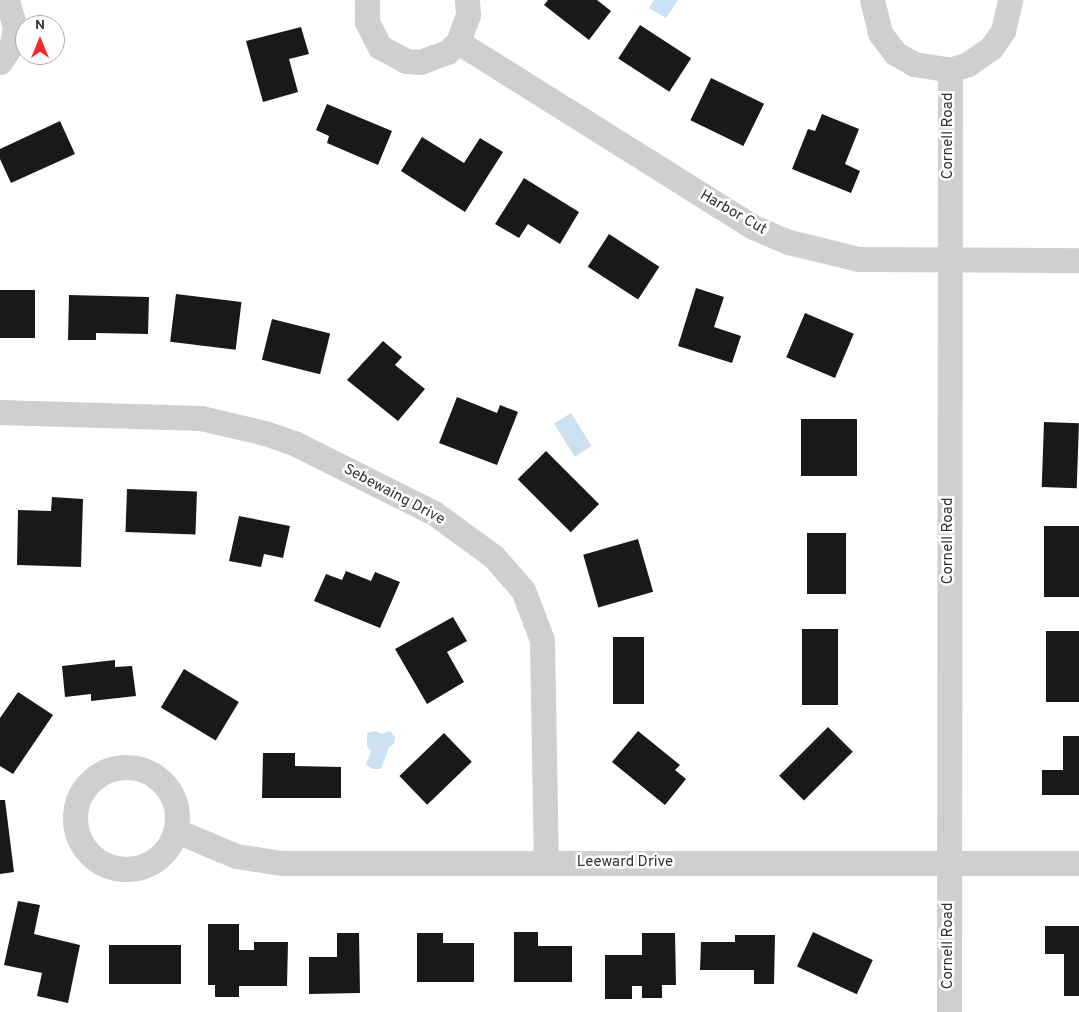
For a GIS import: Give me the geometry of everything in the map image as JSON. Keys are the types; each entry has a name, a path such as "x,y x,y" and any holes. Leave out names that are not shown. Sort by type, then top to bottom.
{"street":[{"path":"0,62 12,44 15,27 7,0"},
{"path":"368,0 367,22 372,35 392,56 420,62 447,52 458,42 468,15 467,0"},
{"path":"872,0 880,34 895,53 914,64 950,70 968,64 991,48 1003,32 1010,0"},
{"name":"Harbor Cut","path":"458,42 762,231 809,248 858,259 1079,260"},
{"name":"Cornell Road","path":"949,1012 950,70"},
{"name":"Sebewaing Drive","path":"0,412 200,418 265,433 294,444 434,513 493,556 523,590 542,640 546,863"},
{"path":"126,766 139,768 152,773 171,792 178,817 176,831 163,854 152,862 127,869 113,868 90,855 82,844 76,831 76,805 86,787 100,773 126,766"},
{"name":"Leeward Drive","path":"176,831 236,856 282,863 1079,863"}],"water":[{"path":"654,0 678,0 666,18 649,8"},
{"path":"571,413 592,446 575,457 554,424"},
{"path":"375,731 382,734 390,731 395,737 394,744 389,747 381,769 372,769 366,764 371,751 367,746 367,733"}],"building":[{"path":"548,0 597,0 611,11 589,40 544,5"},
{"path":"640,25 691,58 669,92 618,59"},
{"path":"301,27 309,54 289,59 298,92 263,102 246,41"},
{"path":"711,78 764,104 743,146 690,120"},
{"path":"327,104 392,131 378,165 327,143 329,136 316,130"},
{"path":"822,114 859,129 845,164 860,171 851,193 792,169 808,129 815,131"},
{"path":"60,121 75,154 11,183 0,159 0,149"},
{"path":"422,137 464,163 480,138 503,152 465,212 401,171"},
{"path":"524,178 579,212 560,244 528,224 519,238 495,224"},
{"path":"609,234 659,267 638,299 588,267"},
{"path":"696,288 724,297 714,327 741,336 732,363 678,346"},
{"path":"0,290 35,290 35,338 0,338"},
{"path":"176,294 242,302 236,350 170,342"},
{"path":"69,295 149,297 148,334 96,333 96,340 68,340"},
{"path":"805,313 854,334 835,378 786,357"},
{"path":"272,319 330,334 320,374 262,360"},
{"path":"383,341 402,357 395,365 425,389 398,421 347,380"},
{"path":"457,397 497,413 500,405 518,412 497,465 439,443"},
{"path":"801,419 857,419 857,476 801,476"},
{"path":"1044,422 1079,423 1077,488 1042,487"},
{"path":"546,451 599,504 571,532 518,479"},
{"path":"127,489 197,491 195,534 125,532"},
{"path":"52,497 83,499 81,567 17,565 18,510 51,511"},
{"path":"239,516 290,526 283,558 264,554 261,567 229,561"},
{"path":"1044,526 1079,526 1079,597 1044,597"},
{"path":"807,533 846,533 846,594 807,594"},
{"path":"638,539 653,592 598,608 583,555"},
{"path":"346,571 371,581 375,572 400,582 380,628 314,601 326,574 342,580"},
{"path":"453,617 467,641 447,652 464,682 427,704 395,649"},
{"path":"802,629 838,629 838,705 802,705"},
{"path":"1046,631 1079,631 1079,702 1046,702"},
{"path":"613,637 644,637 644,704 613,704"},
{"path":"115,660 115,667 132,666 136,696 91,701 91,694 65,697 62,666"},
{"path":"184,669 239,702 216,741 161,708"},
{"path":"18,692 53,715 13,774 0,766 0,718"},
{"path":"828,727 853,752 804,801 779,776"},
{"path":"638,731 680,765 675,770 686,779 665,805 612,762"},
{"path":"444,733 472,762 427,805 399,776"},
{"path":"1063,736 1079,736 1079,795 1042,795 1042,770 1063,770"},
{"path":"263,753 295,753 295,766 341,767 341,798 262,798"},
{"path":"0,800 5,800 14,872 0,874"},
{"path":"18,901 40,905 34,934 80,945 68,1003 37,996 42,973 4,965"},
{"path":"208,924 239,924 239,950 254,950 254,942 288,942 287,986 239,986 239,997 215,997 215,985 208,985"},
{"path":"1045,926 1079,926 1079,996 1064,996 1064,954 1045,954"},
{"path":"514,932 538,932 538,946 572,946 572,982 514,982"},
{"path":"813,932 873,960 857,994 797,966"},
{"path":"337,933 359,933 360,993 309,994 309,957 337,957"},
{"path":"417,933 443,933 443,943 474,943 474,982 417,982"},
{"path":"642,933 675,933 676,985 662,985 662,998 642,998 642,986 632,986 632,999 605,999 605,955 642,955"},
{"path":"735,935 775,935 774,984 754,984 754,970 700,970 701,942 735,942"},
{"path":"109,945 181,945 181,984 109,984"}]}
